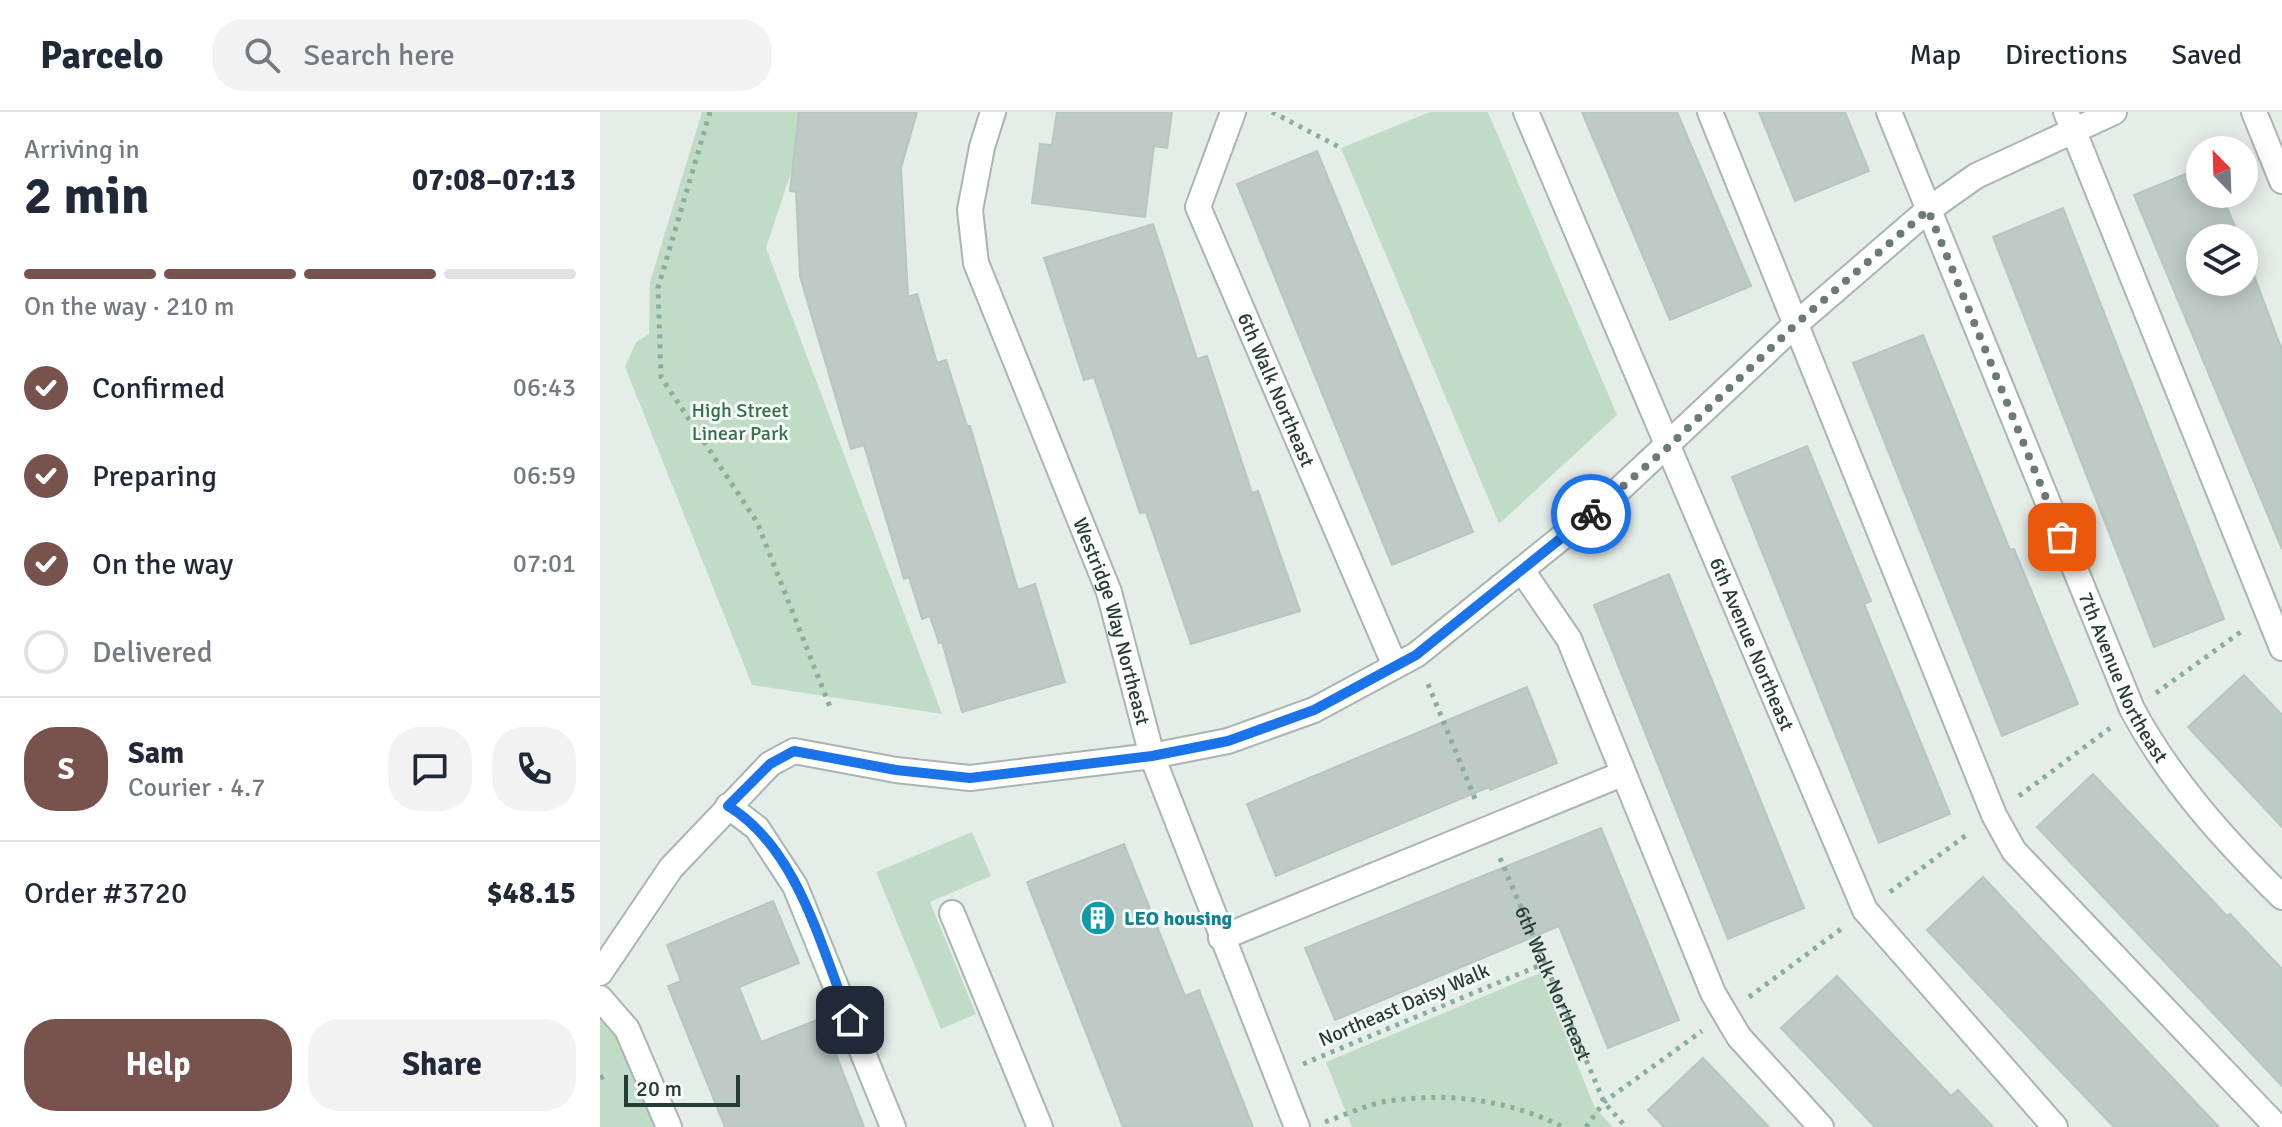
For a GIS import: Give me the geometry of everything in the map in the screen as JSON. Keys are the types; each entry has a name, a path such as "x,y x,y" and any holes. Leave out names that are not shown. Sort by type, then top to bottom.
{"street":[{"name":"Westridge Way Northeast","path":"993,112 982,147 970,210 976,263 1109,592 1152,756 1221,938 1276,1075 1308,1125"},
{"name":"6th Walk Northeast","path":"1233,112 1198,207 1405,661"},
{"name":"6th Avenue Northeast","path":"1526,112 1865,910 2055,1127"},
{"path":"1710,112 1994,815 2014,851 2277,1127"},
{"name":"7th Avenue Northeast","path":"1889,112 2132,709 2158,757 2249,865 2282,897"},
{"path":"600,973 671,868 770,764 794,751 896,770 970,778 1152,756 1228,741 1314,710 1405,661 1523,572 1667,448 1796,324 1928,210 1976,176 2070,121 2114,112"},
{"path":"2254,112 2282,181"},
{"path":"2070,121 2282,648"},
{"path":"1523,572 1569,639 1713,993 1739,1037 1821,1127"},
{"path":"1221,938 1622,774"},
{"path":"728,806 757,828 795,886 893,1127"},
{"path":"952,913 1040,1127"},
{"path":"600,998 627,1029 669,1127"}],"path":[{"path":"710,112 658,288 661,377 757,522 830,707"},
{"path":"1272,112 1341,148"},
{"path":"1586,1127 1604,1102 1994,815 2132,709 2266,614"},
{"name":"6th Walk Northeast","path":"1405,661 1489,830 1543,964 1604,1102 1626,1127"},
{"name":"Northeast Daisy Walk","path":"1276,1075 1543,964"},
{"path":"600,1078 608,1075"},
{"path":"1308,1125 1386,1101 1443,1097 1494,1102 1539,1115 1563,1127"}],"green space":[{"name":"High Street Linear Park","path":"702,112 811,112 766,248 942,714 752,685 625,367 636,342 649,334 650,282"},
{"path":"1430,112 1488,112 1617,415 1499,524 1341,148"},
{"path":"972,832 991,876 930,902 976,1014 941,1029 876,872"},
{"path":"1540,973 1595,1108 1613,1127 1352,1127 1326,1062"},
{"path":"600,998 669,1127 600,1127"}],"building":[{"path":"799,112 917,112 901,168 908,297 917,294 937,363 946,360 967,426 970,426 1018,590 1035,584 1065,682 962,712 942,642 939,643 930,616 922,619 909,577 904,579 864,445 851,449 800,276 796,192 790,191"},
{"path":"1057,112 1172,112 1167,148 1154,146 1145,217 1032,203 1040,144 1052,145"},
{"path":"1582,112 1677,112 1751,286 1670,320"},
{"path":"1759,112 1845,112 1869,171 1795,201"},
{"path":"1317,151 1473,532 1392,565 1237,184"},
{"path":"2186,174 2186,208 2227,208 2234,224 2186,224 2186,296 2258,296 2258,286 2282,350 2282,549 2134,195"},
{"path":"2063,208 2224,619 2154,647 1993,237"},
{"path":"1153,224 1197,359 1207,356 1252,493 1258,491 1300,611 1191,644 1146,512 1140,513 1094,377 1084,380 1044,258"},
{"path":"1923,335 2010,550 2014,549 2078,704 2002,736 1853,363"},
{"path":"1807,446 1871,601 1864,604 1950,814 1879,843 1732,477"},
{"path":"1669,574 1804,908 1728,939 1594,605"},
{"path":"2244,675 2282,715 2282,827 2188,727"},
{"path":"1527,687 1557,763 1490,790 1489,787 1276,876 1247,804"},
{"path":"2093,774 2227,916 2230,914 2282,969 2282,1086 2037,827"},
{"path":"1601,828 1679,1020 1608,1048 1559,926 1335,1020 1305,948"},
{"path":"1124,844 1185,996 1199,990 1253,1127 1123,1127 1027,882"},
{"path":"1983,877 2219,1127 2114,1127 2044,1054 1927,930"},
{"path":"773,901 799,963 739,987 761,1042 822,1018 864,1127 725,1127 668,986 681,981 667,945"},
{"path":"1837,976 1951,1096 1958,1090 1993,1127 1875,1127 1781,1028"},
{"path":"1703,1058 1769,1127 1664,1127 1648,1110"}],"way so far":[{"path":"1591,514 1667,448 1796,324 1928,210 2062,537"}],"place":[{"name":"LEO housing","path":"1098,918"}],"route":[{"path":"850,1020 795,886 774,849 748,818 728,806 770,764 794,751 818,753 896,770 970,778 1152,756 1228,741 1314,710 1416,655 1523,572 1591,514"}]}
